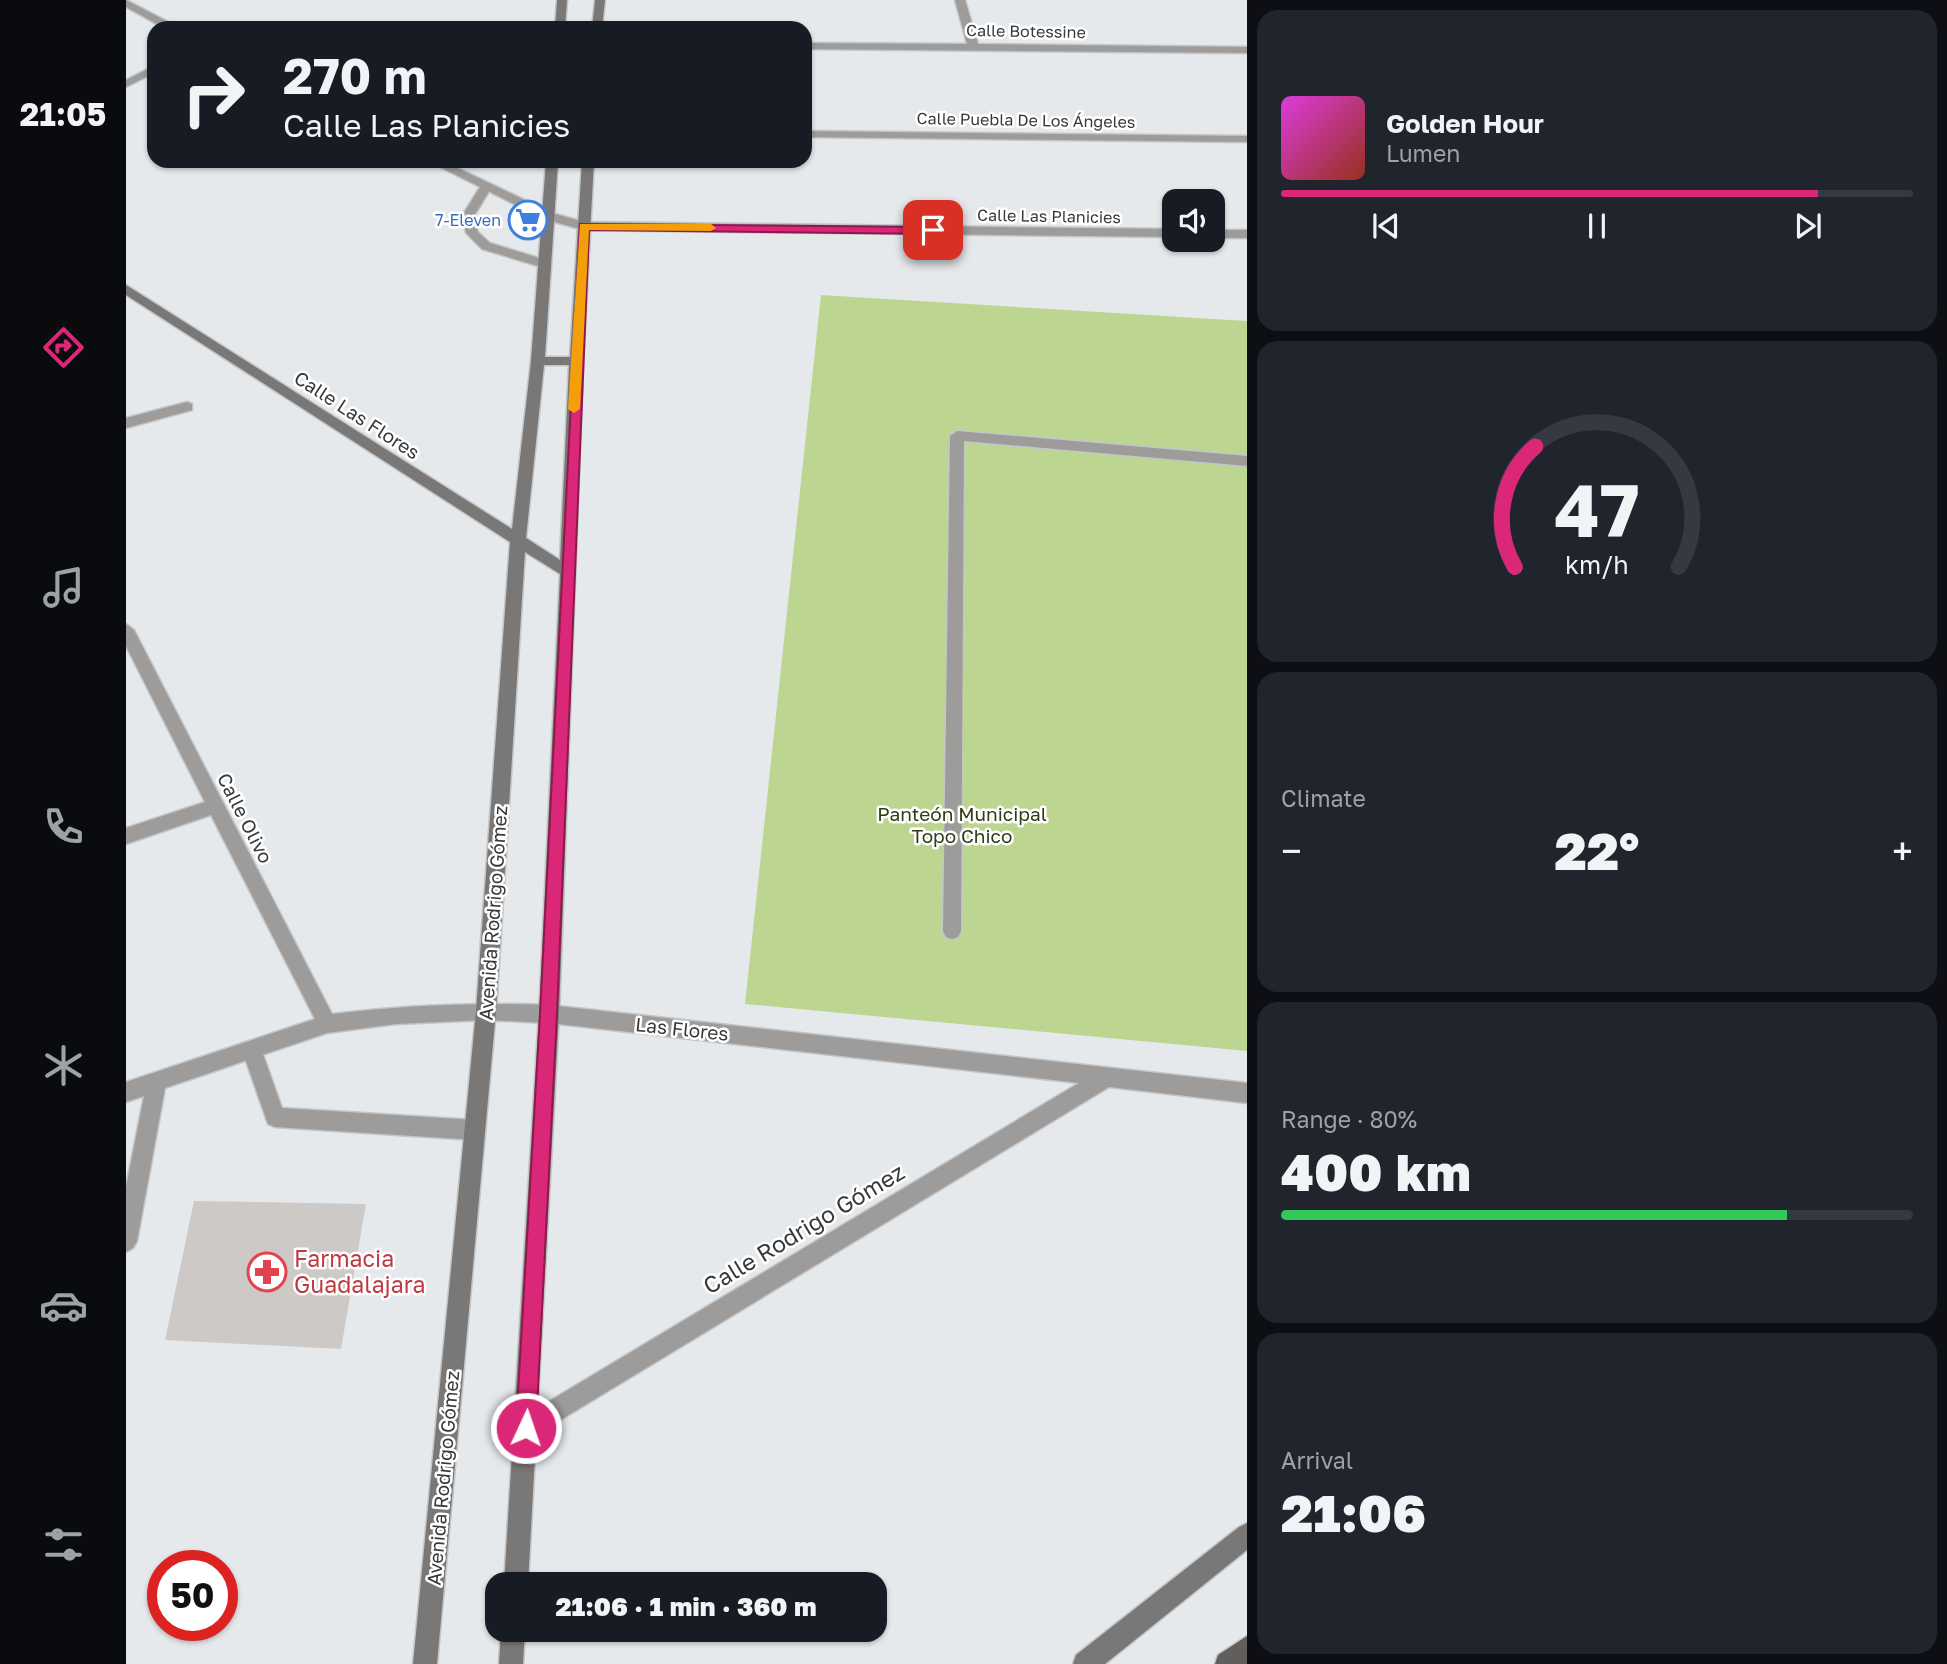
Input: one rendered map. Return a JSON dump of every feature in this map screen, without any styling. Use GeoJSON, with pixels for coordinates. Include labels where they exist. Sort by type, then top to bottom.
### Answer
{"type":"FeatureCollection","features":[{"type":"Feature","properties":{"kind":"main road"},"geometry":{"type":"LineString","coordinates":[[560,21],[562,0]]}},
{"type":"Feature","properties":{"kind":"main road"},"geometry":{"type":"LineString","coordinates":[[598,21],[600,0]]}},
{"type":"Feature","properties":{"kind":"main road","name":"Avenida Rodrigo Gómez"},"geometry":{"type":"LineString","coordinates":[[425,1664],[486,1011],[518,542],[538,361],[551,168]]}},
{"type":"Feature","properties":{"kind":"main road"},"geometry":{"type":"LineString","coordinates":[[517,1572],[549,1014],[576,361],[587,168]]}},
{"type":"Feature","properties":{"kind":"main road","name":"Calle Las Flores"},"geometry":{"type":"LineString","coordinates":[[126,289],[568,572]]}},
{"type":"Feature","properties":{"kind":"main road"},"geometry":{"type":"LineString","coordinates":[[538,361],[576,361]]}},
{"type":"Feature","properties":{"kind":"main road"},"geometry":{"type":"LineString","coordinates":[[1085,1664],[1247,1535]]}},
{"type":"Feature","properties":{"kind":"main road"},"geometry":{"type":"LineString","coordinates":[[511,1664],[512,1642]]}},
{"type":"Feature","properties":{"kind":"main road"},"geometry":{"type":"LineString","coordinates":[[1227,1664],[1247,1648]]}},
{"type":"Feature","properties":{"kind":"street"},"geometry":{"type":"LineString","coordinates":[[960,0],[972,46]]}},
{"type":"Feature","properties":{"kind":"street"},"geometry":{"type":"LineString","coordinates":[[126,3],[159,21]]}},
{"type":"Feature","properties":{"kind":"street","name":"Calle Botessine"},"geometry":{"type":"LineString","coordinates":[[812,46],[1247,50]]}},
{"type":"Feature","properties":{"kind":"street"},"geometry":{"type":"LineString","coordinates":[[126,84],[147,73]]}},
{"type":"Feature","properties":{"kind":"street","name":"Calle Puebla De Los Ángeles"},"geometry":{"type":"LineString","coordinates":[[812,134],[1247,139]]}},
{"type":"Feature","properties":{"kind":"street","name":"Calle Las Planicies"},"geometry":{"type":"LineString","coordinates":[[449,168],[548,216],[583,226],[1162,233]]}},
{"type":"Feature","properties":{"kind":"street"},"geometry":{"type":"LineString","coordinates":[[487,186],[468,216],[472,233],[486,246],[545,264]]}},
{"type":"Feature","properties":{"kind":"street"},"geometry":{"type":"LineString","coordinates":[[1225,233],[1247,234]]}},
{"type":"Feature","properties":{"kind":"street"},"geometry":{"type":"LineString","coordinates":[[126,423],[187,407]]}},
{"type":"Feature","properties":{"kind":"street"},"geometry":{"type":"LineString","coordinates":[[952,931],[957,436],[1247,461]]}},
{"type":"Feature","properties":{"kind":"street","name":"Calle Olivo"},"geometry":{"type":"LineString","coordinates":[[126,630],[327,1024]]}},
{"type":"Feature","properties":{"kind":"street"},"geometry":{"type":"LineString","coordinates":[[126,836],[215,806]]}},
{"type":"Feature","properties":{"kind":"street","name":"Las Flores"},"geometry":{"type":"LineString","coordinates":[[126,1092],[327,1024],[396,1015],[486,1011],[549,1014],[1247,1093]]}},
{"type":"Feature","properties":{"kind":"street"},"geometry":{"type":"LineString","coordinates":[[252,1049],[275,1117],[475,1130]]}},
{"type":"Feature","properties":{"kind":"street","name":"Calle Rodrigo Gómez"},"geometry":{"type":"LineString","coordinates":[[526,1428],[1109,1076]]}},
{"type":"Feature","properties":{"kind":"street"},"geometry":{"type":"LineString","coordinates":[[126,1241],[156,1082]]}},
{"type":"Feature","properties":{"kind":"green space","name":"Panteón Municipal Topo Chico"},"geometry":{"type":"Polygon","coordinates":[[[821,295],[1247,321],[1247,1051],[745,1004],[821,295]]]}},
{"type":"Feature","properties":{"kind":"building","name":"Farmacia Guadalajara"},"geometry":{"type":"Polygon","coordinates":[[[194,1201],[366,1204],[341,1349],[165,1340],[194,1201]]]}},
{"type":"Feature","properties":{"kind":"slow traffic"},"geometry":{"type":"LineString","coordinates":[[574,409],[583,226],[711,228]]}},
{"type":"Feature","properties":{"kind":"place","name":"7-Eleven"},"geometry":{"type":"Point","coordinates":[528,220]}},
{"type":"Feature","properties":{"kind":"place","name":"Farmacia Guadalajara"},"geometry":{"type":"Point","coordinates":[267,1272]}},
{"type":"Feature","properties":{"kind":"route"},"geometry":{"type":"LineString","coordinates":[[526,1428],[549,1014],[583,226],[933,230]]}}]}
